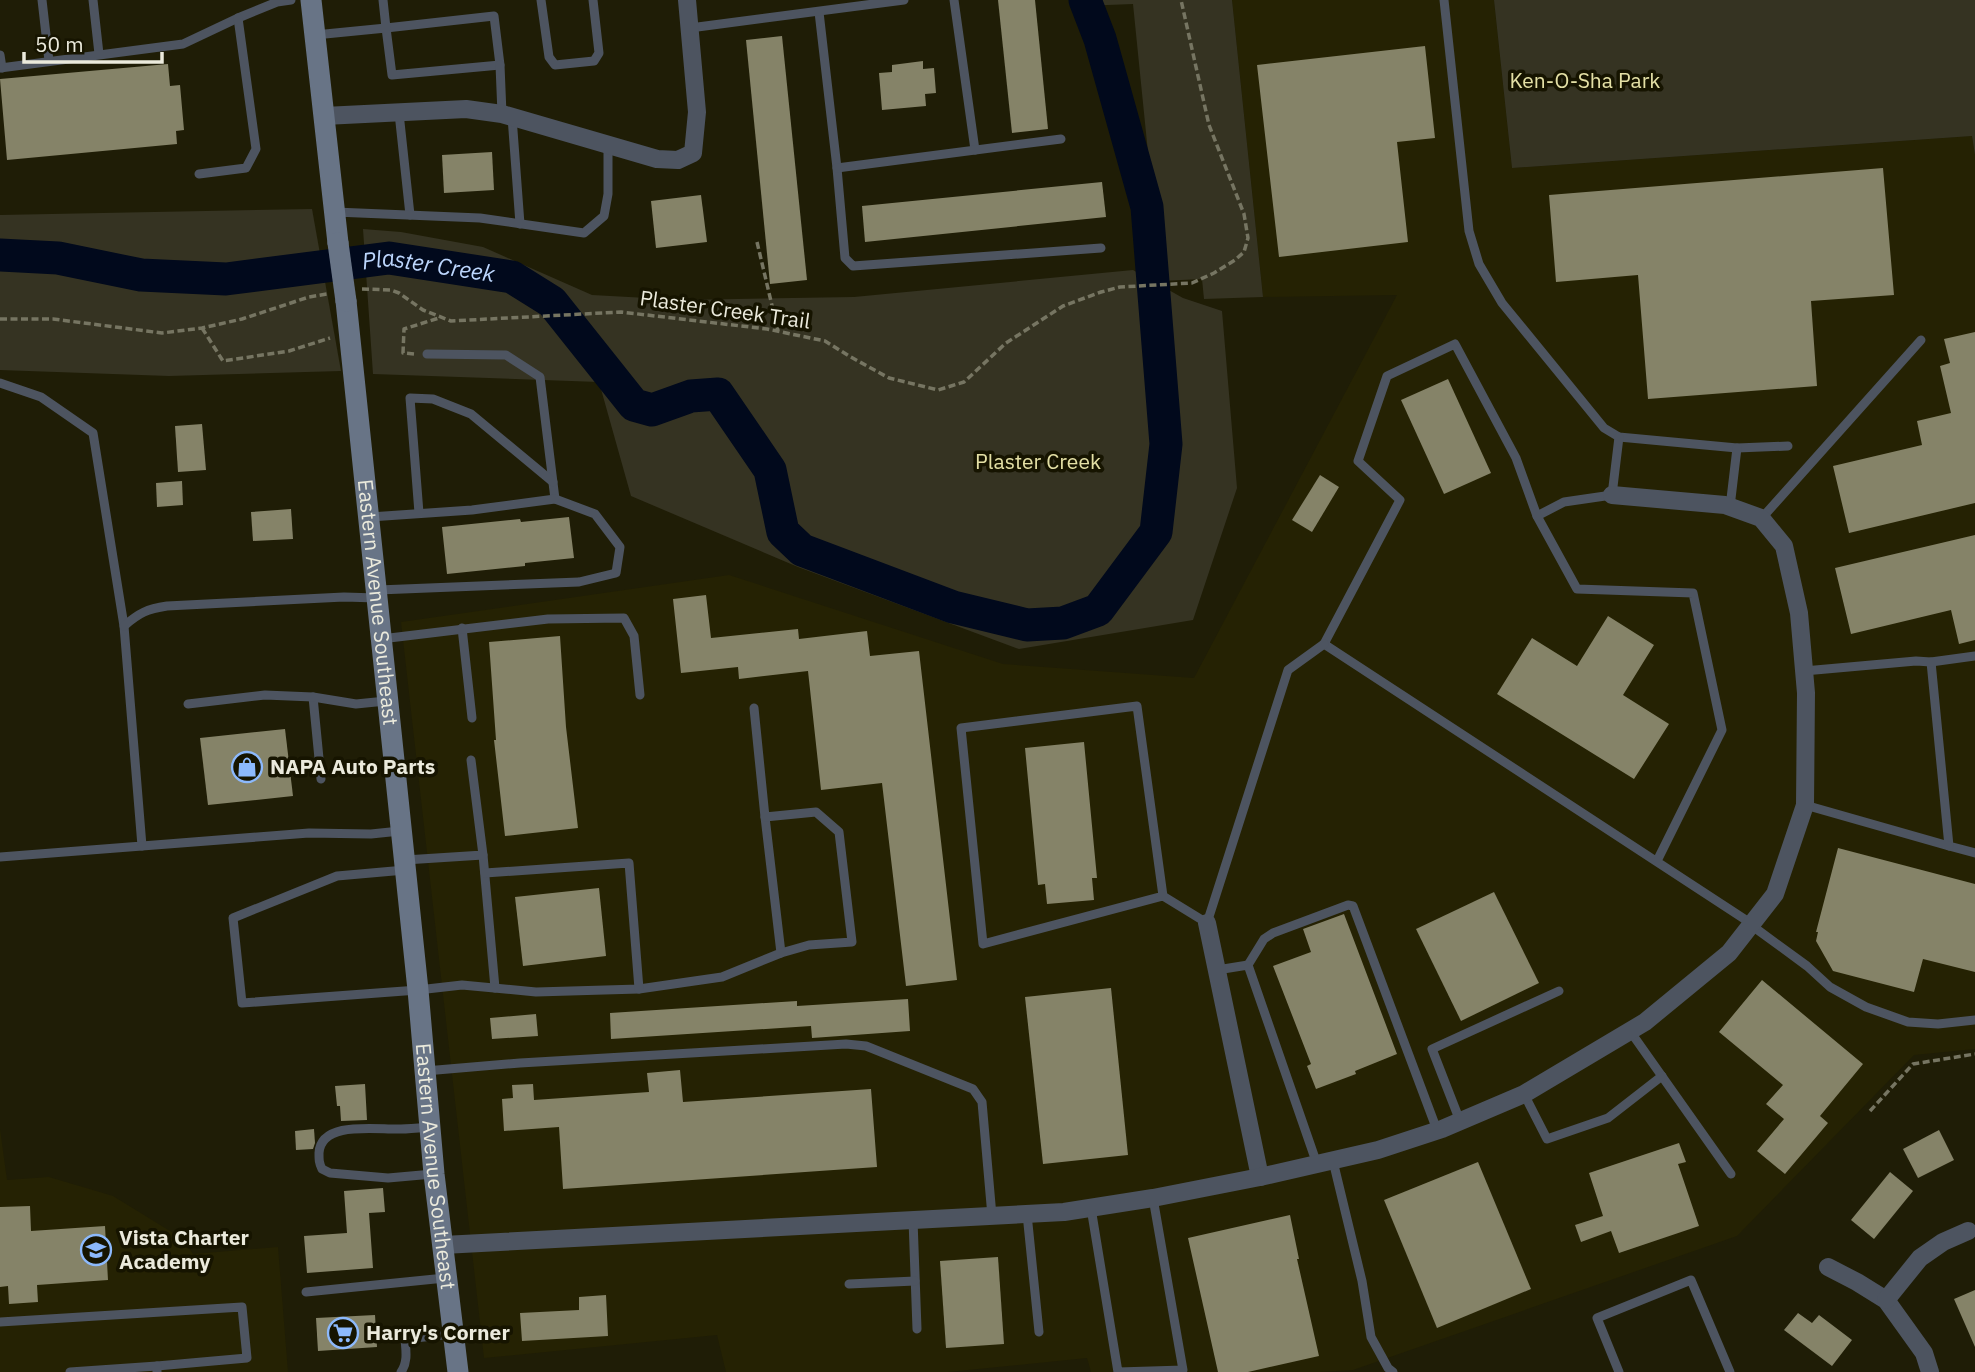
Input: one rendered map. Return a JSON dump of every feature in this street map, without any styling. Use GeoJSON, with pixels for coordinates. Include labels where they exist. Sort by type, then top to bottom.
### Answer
{"type":"FeatureCollection","features":[{"type":"Feature","properties":{"kind":"main road","name":"Eastern Avenue Southeast"},"geometry":{"type":"LineString","coordinates":[[312,0],[350,331],[457,1372]]}},
{"type":"Feature","properties":{"kind":"street"},"geometry":{"type":"LineString","coordinates":[[324,116],[466,109],[507,115],[657,159],[678,160],[693,153],[697,112],[687,0]]}},
{"type":"Feature","properties":{"kind":"street"},"geometry":{"type":"LineString","coordinates":[[443,1245],[1027,1214],[1091,1208],[1153,1198],[1325,1163],[1378,1150],[1437,1130],[1524,1094],[1645,1022],[1729,953],[1775,894],[1805,805],[1806,693],[1799,613],[1784,546],[1761,519],[1725,505],[1612,495]]}},
{"type":"Feature","properties":{"kind":"street"},"geometry":{"type":"LineString","coordinates":[[1207,923],[1260,1177]]}},
{"type":"Feature","properties":{"kind":"street"},"geometry":{"type":"LineString","coordinates":[[1885,1300],[1920,1258],[1943,1242],[1968,1231]]}},
{"type":"Feature","properties":{"kind":"street"},"geometry":{"type":"LineString","coordinates":[[1828,1266],[1885,1300],[1924,1353],[1930,1372]]}},
{"type":"Feature","properties":{"kind":"lane"},"geometry":{"type":"LineString","coordinates":[[42,0],[49,61]]}},
{"type":"Feature","properties":{"kind":"lane"},"geometry":{"type":"LineString","coordinates":[[93,0],[99,54]]}},
{"type":"Feature","properties":{"kind":"lane"},"geometry":{"type":"LineString","coordinates":[[0,55],[1,68],[183,44],[277,2],[291,0]]}},
{"type":"Feature","properties":{"kind":"lane"},"geometry":{"type":"LineString","coordinates":[[383,0],[392,75],[500,65]]}},
{"type":"Feature","properties":{"kind":"lane"},"geometry":{"type":"LineString","coordinates":[[541,0],[549,57],[555,65],[594,61],[599,53],[593,0]]}},
{"type":"Feature","properties":{"kind":"lane"},"geometry":{"type":"LineString","coordinates":[[690,28],[904,0]]}},
{"type":"Feature","properties":{"kind":"lane"},"geometry":{"type":"LineString","coordinates":[[954,0],[975,150]]}},
{"type":"Feature","properties":{"kind":"lane"},"geometry":{"type":"LineString","coordinates":[[1444,0],[1469,231],[1479,264],[1502,303],[1604,428],[1619,437],[1737,448],[1788,446]]}},
{"type":"Feature","properties":{"kind":"lane"},"geometry":{"type":"LineString","coordinates":[[819,12],[845,258],[853,266],[1101,248]]}},
{"type":"Feature","properties":{"kind":"lane"},"geometry":{"type":"LineString","coordinates":[[315,35],[494,16],[520,224]]}},
{"type":"Feature","properties":{"kind":"lane"},"geometry":{"type":"LineString","coordinates":[[199,174],[246,168],[256,149],[238,18]]}},
{"type":"Feature","properties":{"kind":"lane"},"geometry":{"type":"LineString","coordinates":[[399,113],[411,215]]}},
{"type":"Feature","properties":{"kind":"lane"},"geometry":{"type":"LineString","coordinates":[[837,168],[1061,139]]}},
{"type":"Feature","properties":{"kind":"lane"},"geometry":{"type":"LineString","coordinates":[[335,212],[480,218],[584,233],[604,216],[608,194],[607,144]]}},
{"type":"Feature","properties":{"kind":"lane"},"geometry":{"type":"LineString","coordinates":[[1761,519],[1922,340]]}},
{"type":"Feature","properties":{"kind":"lane"},"geometry":{"type":"LineString","coordinates":[[1163,896],[1137,706],[961,728],[983,944],[1163,896],[1207,923],[1288,670],[1324,644],[1400,500],[1357,461],[1387,376],[1455,344],[1516,458],[1537,516],[1577,589],[1693,593],[1722,730],[1657,862]]}},
{"type":"Feature","properties":{"kind":"lane"},"geometry":{"type":"LineString","coordinates":[[427,354],[506,355],[540,377],[555,499]]}},
{"type":"Feature","properties":{"kind":"lane"},"geometry":{"type":"LineString","coordinates":[[0,383],[41,397],[93,433],[124,626],[142,846]]}},
{"type":"Feature","properties":{"kind":"lane"},"geometry":{"type":"LineString","coordinates":[[419,513],[410,398],[433,399],[471,414],[553,482]]}},
{"type":"Feature","properties":{"kind":"lane"},"geometry":{"type":"LineString","coordinates":[[1537,516],[1564,502],[1612,495],[1619,437]]}},
{"type":"Feature","properties":{"kind":"lane"},"geometry":{"type":"LineString","coordinates":[[1730,507],[1737,448]]}},
{"type":"Feature","properties":{"kind":"lane"},"geometry":{"type":"LineString","coordinates":[[124,626],[139,613],[167,606],[579,582],[616,573],[620,547],[595,514],[555,499],[472,510],[369,517]]}},
{"type":"Feature","properties":{"kind":"lane"},"geometry":{"type":"LineString","coordinates":[[382,639],[548,619],[624,618],[634,636],[640,695]]}},
{"type":"Feature","properties":{"kind":"lane"},"geometry":{"type":"LineString","coordinates":[[462,628],[472,718]]}},
{"type":"Feature","properties":{"kind":"lane"},"geometry":{"type":"LineString","coordinates":[[1324,644],[1751,924],[1830,987],[1866,1007],[1908,1022],[1937,1024],[1975,1020]]}},
{"type":"Feature","properties":{"kind":"lane"},"geometry":{"type":"LineString","coordinates":[[1804,671],[1931,662],[1975,656]]}},
{"type":"Feature","properties":{"kind":"lane"},"geometry":{"type":"LineString","coordinates":[[1931,662],[1949,846]]}},
{"type":"Feature","properties":{"kind":"lane"},"geometry":{"type":"LineString","coordinates":[[188,704],[265,695],[313,697],[356,704],[388,701]]}},
{"type":"Feature","properties":{"kind":"lane"},"geometry":{"type":"LineString","coordinates":[[313,697],[321,779]]}},
{"type":"Feature","properties":{"kind":"lane"},"geometry":{"type":"LineString","coordinates":[[754,708],[781,953]]}},
{"type":"Feature","properties":{"kind":"lane"},"geometry":{"type":"LineString","coordinates":[[471,760],[495,988]]}},
{"type":"Feature","properties":{"kind":"lane"},"geometry":{"type":"LineString","coordinates":[[1805,805],[1975,853]]}},
{"type":"Feature","properties":{"kind":"lane"},"geometry":{"type":"LineString","coordinates":[[483,855],[337,876],[233,918],[242,1003],[462,985],[536,992],[639,989],[722,977],[781,953],[809,945],[852,942],[839,832],[816,812],[765,817]]}},
{"type":"Feature","properties":{"kind":"lane"},"geometry":{"type":"LineString","coordinates":[[0,857],[309,833],[371,834],[400,831]]}},
{"type":"Feature","properties":{"kind":"lane"},"geometry":{"type":"LineString","coordinates":[[485,873],[629,863],[639,989]]}},
{"type":"Feature","properties":{"kind":"lane"},"geometry":{"type":"LineString","coordinates":[[1217,970],[1248,965],[1264,939],[1273,933],[1348,905],[1353,906],[1437,1130]]}},
{"type":"Feature","properties":{"kind":"lane"},"geometry":{"type":"LineString","coordinates":[[1248,965],[1325,1163],[1362,1281],[1371,1336],[1388,1368],[1393,1372]]}},
{"type":"Feature","properties":{"kind":"lane"},"geometry":{"type":"LineString","coordinates":[[1460,1121],[1432,1049],[1559,991]]}},
{"type":"Feature","properties":{"kind":"lane"},"geometry":{"type":"LineString","coordinates":[[1630,1031],[1731,1174]]}},
{"type":"Feature","properties":{"kind":"lane"},"geometry":{"type":"LineString","coordinates":[[425,1072],[520,1063],[846,1044],[866,1046],[973,1089],[982,1102],[992,1216]]}},
{"type":"Feature","properties":{"kind":"lane"},"geometry":{"type":"LineString","coordinates":[[1524,1094],[1547,1139],[1608,1118],[1662,1076]]}},
{"type":"Feature","properties":{"kind":"lane"},"geometry":{"type":"LineString","coordinates":[[430,1127],[341,1131],[325,1137],[320,1144],[318,1162],[322,1170],[330,1173],[388,1178],[435,1174]]}},
{"type":"Feature","properties":{"kind":"lane"},"geometry":{"type":"LineString","coordinates":[[1091,1208],[1118,1372],[1183,1370],[1153,1198]]}},
{"type":"Feature","properties":{"kind":"lane"},"geometry":{"type":"LineString","coordinates":[[1027,1214],[1039,1332]]}},
{"type":"Feature","properties":{"kind":"lane"},"geometry":{"type":"LineString","coordinates":[[913,1220],[917,1329]]}},
{"type":"Feature","properties":{"kind":"lane"},"geometry":{"type":"LineString","coordinates":[[306,1292],[447,1278]]}},
{"type":"Feature","properties":{"kind":"lane"},"geometry":{"type":"LineString","coordinates":[[1619,1372],[1597,1318],[1691,1280],[1730,1372]]}},
{"type":"Feature","properties":{"kind":"lane"},"geometry":{"type":"LineString","coordinates":[[849,1284],[915,1281]]}},
{"type":"Feature","properties":{"kind":"lane"},"geometry":{"type":"LineString","coordinates":[[0,1322],[242,1307],[247,1358],[157,1369],[70,1372]]}},
{"type":"Feature","properties":{"kind":"lane"},"geometry":{"type":"LineString","coordinates":[[401,1372],[406,1358],[405,1339],[453,1334]]}},
{"type":"Feature","properties":{"kind":"path","name":"Plaster Creek Trail"},"geometry":{"type":"LineString","coordinates":[[451,321],[621,312],[709,321],[825,341],[889,378],[938,390],[964,382],[1006,343],[1063,306],[1101,292],[1121,288],[1192,283],[1235,260],[1244,252],[1248,238],[1244,214],[1209,125],[1181,0]]}},
{"type":"Feature","properties":{"kind":"path"},"geometry":{"type":"LineString","coordinates":[[757,242],[778,331]]}},
{"type":"Feature","properties":{"kind":"path"},"geometry":{"type":"LineString","coordinates":[[427,354],[403,353],[404,329],[441,317]]}},
{"type":"Feature","properties":{"kind":"path"},"geometry":{"type":"LineString","coordinates":[[0,319],[52,319],[162,333],[202,328],[242,318]]}},
{"type":"Feature","properties":{"kind":"path"},"geometry":{"type":"LineString","coordinates":[[202,328],[223,361],[289,351],[350,331]]}},
{"type":"Feature","properties":{"kind":"path"},"geometry":{"type":"LineString","coordinates":[[1870,1111],[1913,1064],[1975,1054]]}},
{"type":"Feature","properties":{"kind":"shaded area"},"geometry":{"type":"Polygon","coordinates":[[[1232,0],[1494,0],[1512,168],[1972,136],[1975,155],[1975,1049],[1914,1055],[1737,1236],[1353,1370],[1091,1372],[1087,1358],[948,1372],[726,1372],[717,1335],[484,1358],[401,622],[729,575],[1003,664],[1194,678],[1397,295],[1263,297],[1232,0]]]}},
{"type":"Feature","properties":{"kind":"shaded area","name":"Vista Charter Academy"},"geometry":{"type":"Polygon","coordinates":[[[0,1129],[7,1180],[49,1177],[113,1196],[183,1239],[193,1254],[278,1247],[288,1372],[0,1372],[0,1129]]]}},
{"type":"Feature","properties":{"kind":"green space"},"geometry":{"type":"Polygon","coordinates":[[[1081,0],[1232,0],[1263,297],[1204,299],[1202,279],[1161,281],[1133,4],[1082,6],[1081,0]]]}},
{"type":"Feature","properties":{"kind":"green space","name":"Ken-O-Sha Park"},"geometry":{"type":"Polygon","coordinates":[[[1494,0],[1975,0],[1975,155],[1972,136],[1512,168],[1494,0]]]}},
{"type":"Feature","properties":{"kind":"green space","name":"Plaster Creek"},"geometry":{"type":"Polygon","coordinates":[[[312,209],[341,371],[169,376],[0,370],[0,215],[312,209]]]}},
{"type":"Feature","properties":{"kind":"green space","name":"Plaster Creek"},"geometry":{"type":"Polygon","coordinates":[[[363,229],[401,232],[483,247],[592,295],[684,300],[854,297],[1133,270],[1183,298],[1222,311],[1237,488],[1193,620],[1019,649],[798,567],[631,496],[599,382],[373,374],[363,229]]]}},
{"type":"Feature","properties":{"kind":"building"},"geometry":{"type":"Polygon","coordinates":[[[998,0],[1035,0],[1048,129],[1012,133],[998,0]]]}},
{"type":"Feature","properties":{"kind":"building"},"geometry":{"type":"Polygon","coordinates":[[[782,36],[807,280],[770,284],[746,40],[782,36]]]}},
{"type":"Feature","properties":{"kind":"building"},"geometry":{"type":"Polygon","coordinates":[[[1425,46],[1435,138],[1397,142],[1408,242],[1279,257],[1257,65],[1425,46]]]}},
{"type":"Feature","properties":{"kind":"building"},"geometry":{"type":"Polygon","coordinates":[[[923,61],[923,69],[934,68],[936,93],[925,94],[926,106],[882,110],[879,73],[892,72],[892,65],[923,61]]]}},
{"type":"Feature","properties":{"kind":"building"},"geometry":{"type":"Polygon","coordinates":[[[168,64],[170,86],[180,85],[184,130],[176,131],[177,144],[7,160],[0,79],[168,64]]]}},
{"type":"Feature","properties":{"kind":"building"},"geometry":{"type":"Polygon","coordinates":[[[492,152],[494,190],[444,193],[442,155],[492,152]]]}},
{"type":"Feature","properties":{"kind":"building"},"geometry":{"type":"Polygon","coordinates":[[[1883,168],[1894,295],[1811,301],[1817,386],[1648,399],[1638,275],[1556,282],[1549,195],[1883,168]]]}},
{"type":"Feature","properties":{"kind":"building"},"geometry":{"type":"Polygon","coordinates":[[[1102,182],[1106,217],[865,242],[862,206],[1102,182]]]}},
{"type":"Feature","properties":{"kind":"building"},"geometry":{"type":"Polygon","coordinates":[[[701,195],[707,242],[656,248],[651,201],[701,195]]]}},
{"type":"Feature","properties":{"kind":"building"},"geometry":{"type":"Polygon","coordinates":[[[1975,332],[1975,503],[1849,533],[1833,466],[1922,445],[1917,421],[1951,413],[1940,366],[1950,363],[1944,339],[1975,332]]]}},
{"type":"Feature","properties":{"kind":"building"},"geometry":{"type":"Polygon","coordinates":[[[1448,379],[1491,473],[1444,494],[1401,400],[1448,379]]]}},
{"type":"Feature","properties":{"kind":"building"},"geometry":{"type":"Polygon","coordinates":[[[202,424],[206,470],[178,472],[175,426],[202,424]]]}},
{"type":"Feature","properties":{"kind":"building"},"geometry":{"type":"Polygon","coordinates":[[[1320,475],[1339,487],[1312,532],[1292,520],[1320,475]]]}},
{"type":"Feature","properties":{"kind":"building"},"geometry":{"type":"Polygon","coordinates":[[[182,481],[183,505],[157,507],[156,483],[182,481]]]}},
{"type":"Feature","properties":{"kind":"building"},"geometry":{"type":"Polygon","coordinates":[[[291,509],[293,539],[253,541],[251,512],[291,509]]]}},
{"type":"Feature","properties":{"kind":"building"},"geometry":{"type":"Polygon","coordinates":[[[569,517],[574,558],[447,574],[442,527],[569,517]]]}},
{"type":"Feature","properties":{"kind":"building"},"geometry":{"type":"Polygon","coordinates":[[[1975,535],[1975,640],[1959,644],[1951,610],[1851,634],[1835,568],[1975,535]]]}},
{"type":"Feature","properties":{"kind":"building"},"geometry":{"type":"Polygon","coordinates":[[[706,595],[711,638],[798,629],[799,639],[867,631],[870,656],[919,651],[957,980],[906,986],[882,783],[821,790],[808,671],[739,679],[738,667],[681,673],[673,599],[706,595]]]}},
{"type":"Feature","properties":{"kind":"building"},"geometry":{"type":"Polygon","coordinates":[[[1608,616],[1654,645],[1623,695],[1669,724],[1634,779],[1497,694],[1532,638],[1577,666],[1608,616]]]}},
{"type":"Feature","properties":{"kind":"building"},"geometry":{"type":"Polygon","coordinates":[[[560,636],[566,727],[578,828],[505,836],[494,740],[489,642],[560,636]]]}},
{"type":"Feature","properties":{"kind":"building","name":"NAPA Auto Parts"},"geometry":{"type":"Polygon","coordinates":[[[285,729],[293,796],[208,805],[200,738],[285,729]]]}},
{"type":"Feature","properties":{"kind":"building"},"geometry":{"type":"Polygon","coordinates":[[[1084,742],[1097,878],[1092,878],[1094,900],[1047,904],[1045,884],[1038,885],[1025,748],[1084,742]]]}},
{"type":"Feature","properties":{"kind":"building"},"geometry":{"type":"Polygon","coordinates":[[[1838,848],[1975,884],[1975,972],[1923,959],[1914,992],[1833,971],[1816,941],[1816,932],[1838,848]]]}},
{"type":"Feature","properties":{"kind":"building"},"geometry":{"type":"Polygon","coordinates":[[[599,888],[606,956],[523,966],[515,897],[599,888]]]}},
{"type":"Feature","properties":{"kind":"building"},"geometry":{"type":"Polygon","coordinates":[[[1494,892],[1539,983],[1461,1021],[1416,929],[1494,892]]]}},
{"type":"Feature","properties":{"kind":"building"},"geometry":{"type":"Polygon","coordinates":[[[1344,914],[1397,1054],[1316,1089],[1307,1066],[1311,1064],[1273,966],[1311,952],[1303,929],[1344,914]]]}},
{"type":"Feature","properties":{"kind":"building"},"geometry":{"type":"Polygon","coordinates":[[[1762,980],[1863,1064],[1820,1116],[1828,1123],[1785,1174],[1757,1151],[1784,1119],[1766,1104],[1783,1085],[1719,1032],[1762,980]]]}},
{"type":"Feature","properties":{"kind":"building"},"geometry":{"type":"Polygon","coordinates":[[[1111,988],[1128,1155],[1043,1164],[1025,997],[1111,988]]]}},
{"type":"Feature","properties":{"kind":"building"},"geometry":{"type":"Polygon","coordinates":[[[908,999],[910,1031],[812,1038],[811,1026],[611,1039],[610,1013],[797,1001],[797,1006],[908,999]]]}},
{"type":"Feature","properties":{"kind":"building"},"geometry":{"type":"Polygon","coordinates":[[[536,1014],[538,1036],[492,1039],[490,1018],[536,1014]]]}},
{"type":"Feature","properties":{"kind":"building"},"geometry":{"type":"Polygon","coordinates":[[[680,1070],[683,1102],[871,1089],[877,1167],[563,1189],[559,1127],[504,1131],[502,1099],[513,1098],[512,1085],[533,1084],[534,1100],[649,1092],[647,1073],[680,1070]]]}},
{"type":"Feature","properties":{"kind":"building"},"geometry":{"type":"Polygon","coordinates":[[[365,1084],[367,1120],[341,1121],[335,1086],[365,1084]]]}},
{"type":"Feature","properties":{"kind":"building"},"geometry":{"type":"Polygon","coordinates":[[[314,1129],[313,1149],[296,1150],[295,1131],[314,1129]]]}},
{"type":"Feature","properties":{"kind":"building"},"geometry":{"type":"Polygon","coordinates":[[[1939,1130],[1954,1160],[1918,1178],[1903,1149],[1939,1130]]]}},
{"type":"Feature","properties":{"kind":"building"},"geometry":{"type":"Polygon","coordinates":[[[1679,1143],[1686,1162],[1678,1164],[1699,1226],[1619,1253],[1611,1231],[1581,1242],[1575,1225],[1603,1216],[1589,1173],[1679,1143]]]}},
{"type":"Feature","properties":{"kind":"building"},"geometry":{"type":"Polygon","coordinates":[[[1478,1162],[1531,1289],[1437,1328],[1384,1200],[1478,1162]]]}},
{"type":"Feature","properties":{"kind":"building"},"geometry":{"type":"Polygon","coordinates":[[[1890,1172],[1913,1191],[1874,1239],[1851,1220],[1890,1172]]]}},
{"type":"Feature","properties":{"kind":"building"},"geometry":{"type":"Polygon","coordinates":[[[383,1188],[385,1212],[369,1213],[373,1268],[307,1273],[304,1236],[347,1233],[344,1191],[383,1188]]]}},
{"type":"Feature","properties":{"kind":"building"},"geometry":{"type":"Polygon","coordinates":[[[30,1206],[31,1231],[105,1226],[108,1280],[37,1285],[38,1302],[9,1304],[8,1286],[0,1287],[0,1207],[30,1206]]]}},
{"type":"Feature","properties":{"kind":"building"},"geometry":{"type":"Polygon","coordinates":[[[1290,1215],[1319,1356],[1248,1372],[1218,1372],[1188,1238],[1290,1215]]]}},
{"type":"Feature","properties":{"kind":"building"},"geometry":{"type":"Polygon","coordinates":[[[998,1257],[1004,1344],[946,1348],[940,1261],[998,1257]]]}},
{"type":"Feature","properties":{"kind":"building"},"geometry":{"type":"Polygon","coordinates":[[[1975,1290],[1975,1347],[1954,1299],[1975,1290]]]}},
{"type":"Feature","properties":{"kind":"building"},"geometry":{"type":"Polygon","coordinates":[[[606,1295],[608,1336],[522,1341],[520,1313],[579,1310],[579,1297],[606,1295]]]}},
{"type":"Feature","properties":{"kind":"building"},"geometry":{"type":"Polygon","coordinates":[[[1798,1313],[1812,1323],[1819,1315],[1852,1340],[1832,1366],[1784,1330],[1798,1313]]]}},
{"type":"Feature","properties":{"kind":"building"},"geometry":{"type":"Polygon","coordinates":[[[375,1315],[377,1347],[318,1351],[316,1318],[375,1315]]]}},
{"type":"Feature","properties":{"kind":"waterway","name":"Plaster Creek"},"geometry":{"type":"LineString","coordinates":[[0,255],[58,258],[141,275],[226,279],[389,258],[512,277],[552,302],[634,405],[652,410],[691,396],[718,394],[770,470],[783,532],[802,550],[953,607],[1027,625],[1063,623],[1098,610],[1156,532],[1166,444],[1147,207],[1100,39],[1085,0]]}},
{"type":"Feature","properties":{"kind":"place","name":"NAPA Auto Parts"},"geometry":{"type":"Point","coordinates":[247,767]}},
{"type":"Feature","properties":{"kind":"place","name":"Vista Charter Academy"},"geometry":{"type":"Point","coordinates":[96,1250]}},
{"type":"Feature","properties":{"kind":"place","name":"Harry's Corner"},"geometry":{"type":"Point","coordinates":[343,1333]}}]}
